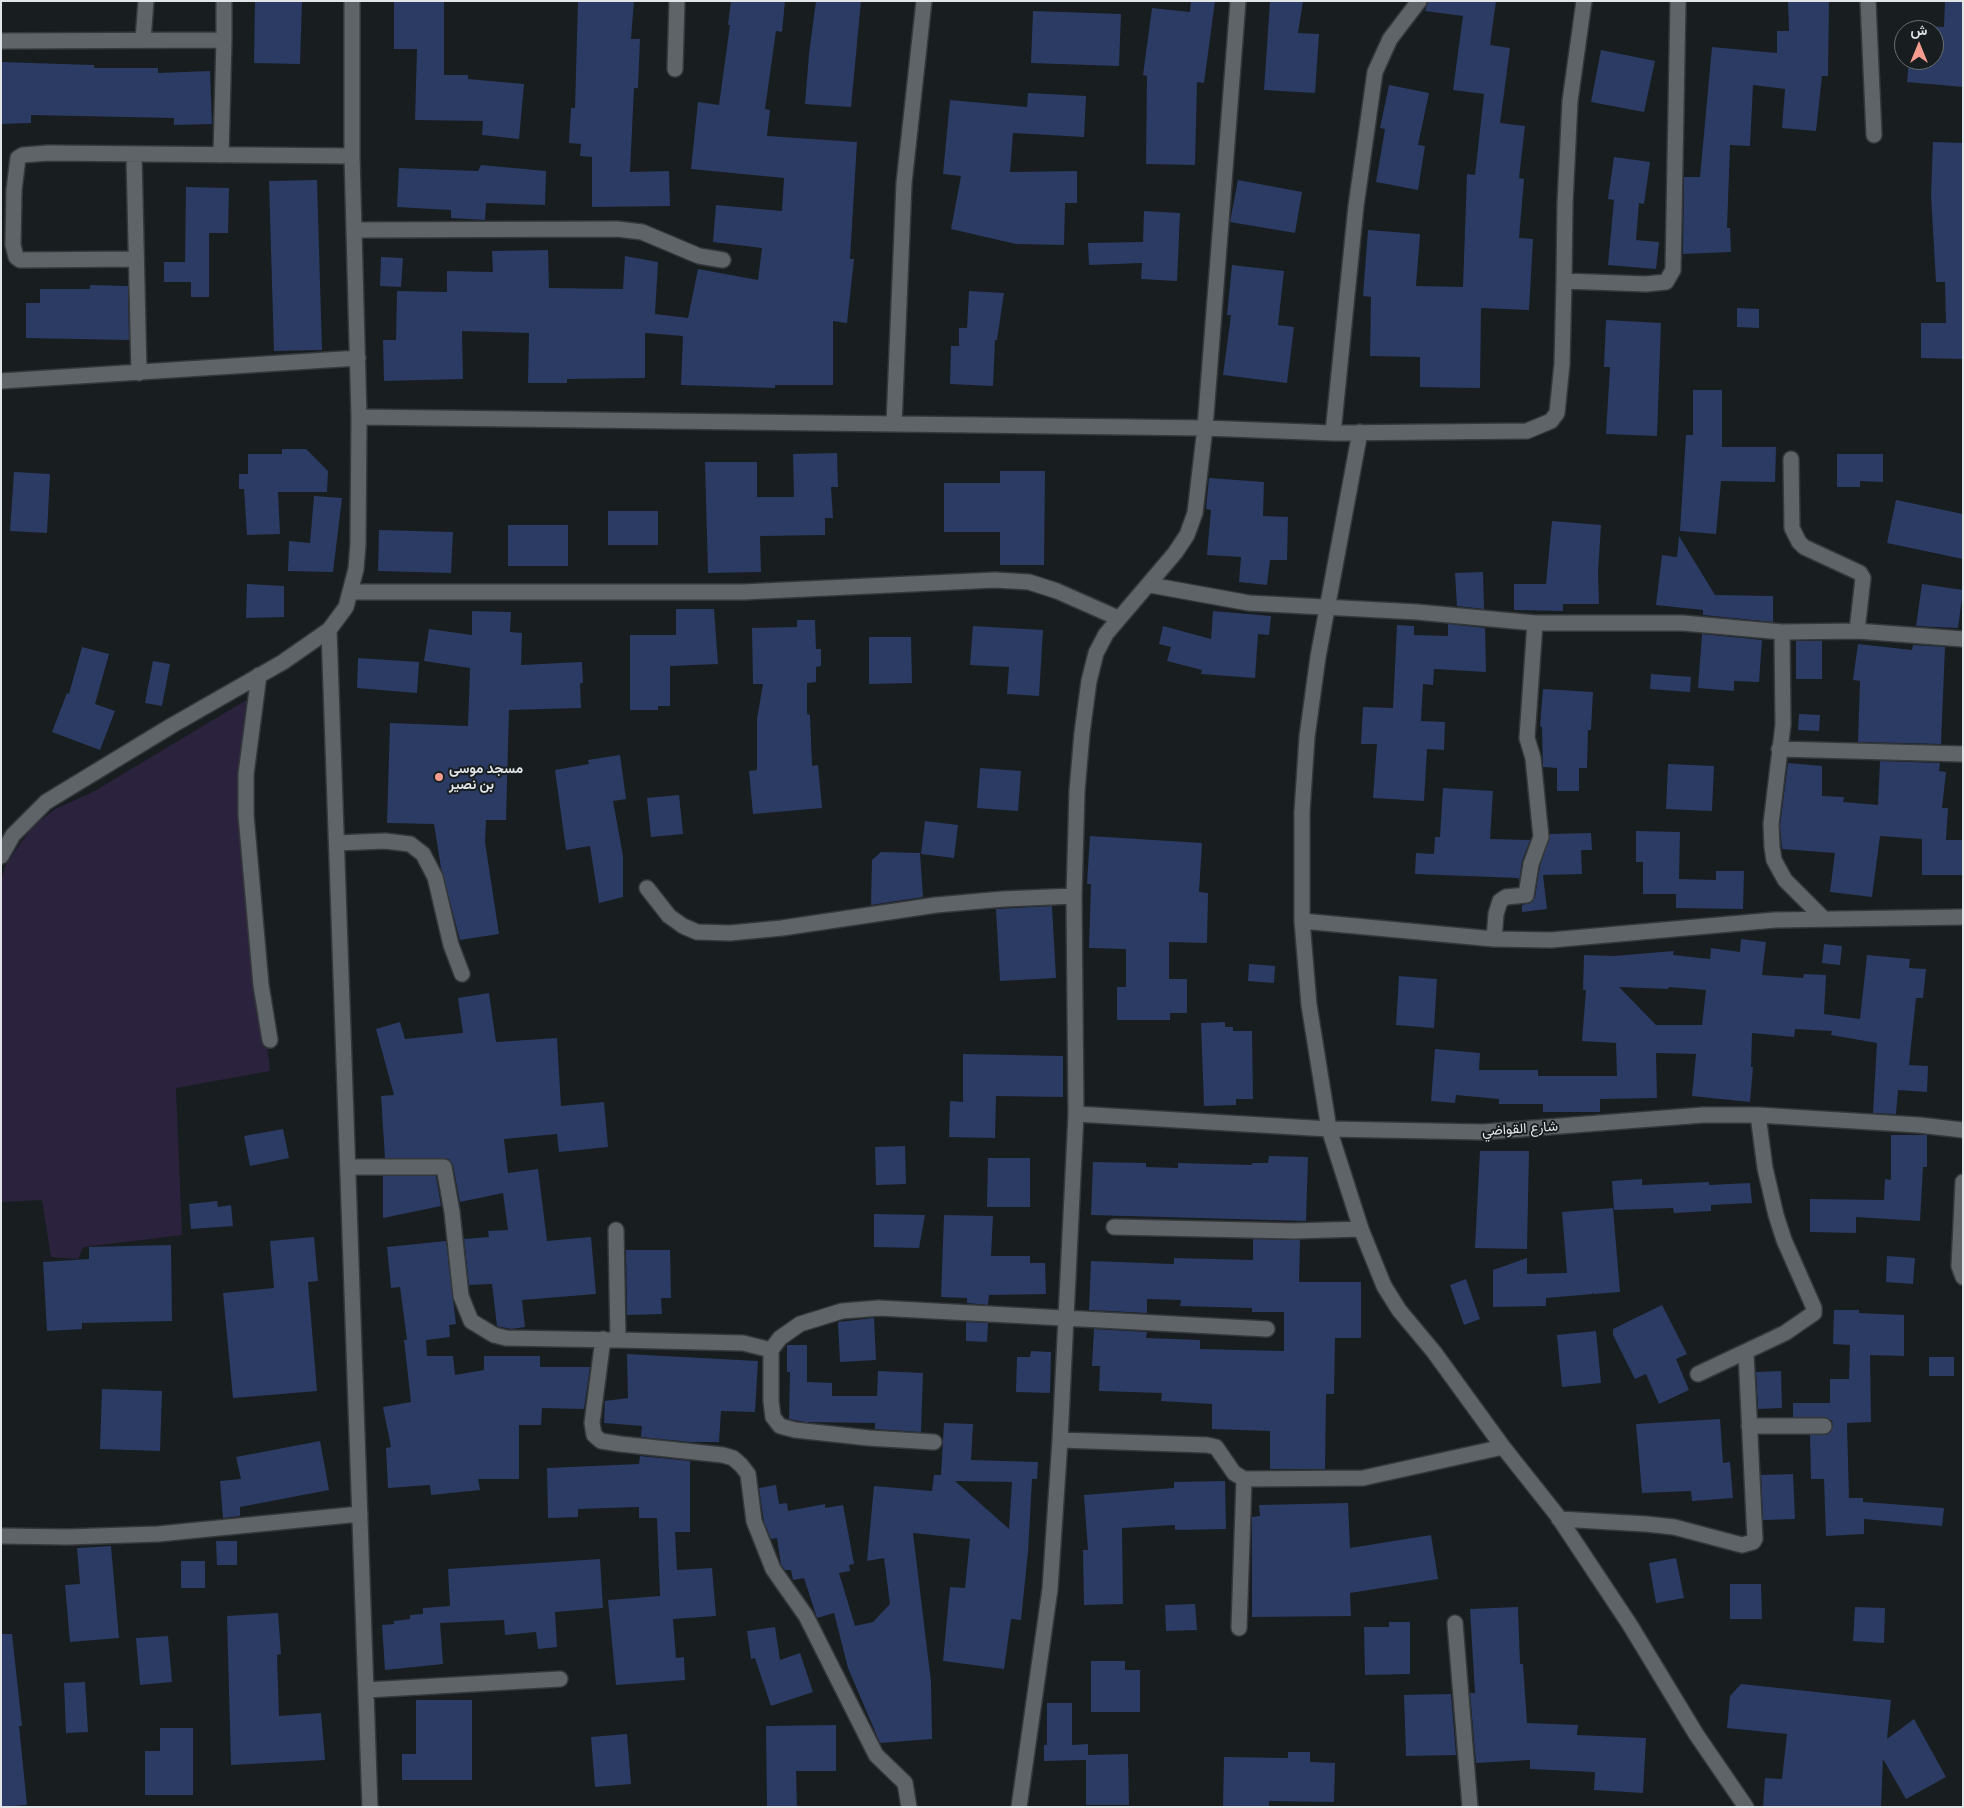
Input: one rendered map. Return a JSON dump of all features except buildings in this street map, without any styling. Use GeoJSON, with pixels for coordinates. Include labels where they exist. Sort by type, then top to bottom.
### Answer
{"type":"FeatureCollection","features":[{"type":"Feature","properties":{"kind":"street"},"geometry":{"type":"LineString","coordinates":[[143,40],[146,1]]}},
{"type":"Feature","properties":{"kind":"street"},"geometry":{"type":"LineString","coordinates":[[221,155],[224,1]]}},
{"type":"Feature","properties":{"kind":"street"},"geometry":{"type":"LineString","coordinates":[[1,856],[13,835],[46,802],[171,726],[260,675],[329,630],[346,607],[351,592],[358,544],[359,416],[352,156],[352,1]]}},
{"type":"Feature","properties":{"kind":"street"},"geometry":{"type":"LineString","coordinates":[[675,69],[677,1]]}},
{"type":"Feature","properties":{"kind":"street"},"geometry":{"type":"LineString","coordinates":[[894,424],[904,183],[924,1]]}},
{"type":"Feature","properties":{"kind":"street"},"geometry":{"type":"LineString","coordinates":[[1019,1807],[1050,1589],[1060,1440],[1076,1114],[1074,896],[1077,791],[1089,681],[1096,653],[1106,634],[1118,618],[1150,585],[1175,553],[1187,535],[1195,513],[1205,428],[1238,1]]}},
{"type":"Feature","properties":{"kind":"street"},"geometry":{"type":"LineString","coordinates":[[1333,433],[1356,206],[1375,72],[1390,39],[1419,1]]}},
{"type":"Feature","properties":{"kind":"street"},"geometry":{"type":"LineString","coordinates":[[359,416],[1205,428],[1333,433],[1526,431],[1552,420],[1557,413],[1559,401],[1562,364],[1564,203],[1570,101],[1584,1]]}},
{"type":"Feature","properties":{"kind":"street"},"geometry":{"type":"LineString","coordinates":[[1564,281],[1657,284],[1666,282],[1672,276],[1678,1]]}},
{"type":"Feature","properties":{"kind":"street"},"geometry":{"type":"LineString","coordinates":[[1868,1],[1874,136]]}},
{"type":"Feature","properties":{"kind":"street"},"geometry":{"type":"LineString","coordinates":[[1,41],[224,40]]}},
{"type":"Feature","properties":{"kind":"street"},"geometry":{"type":"LineString","coordinates":[[135,259],[20,260],[16,257],[13,245],[14,190],[18,158],[32,154],[352,156]]}},
{"type":"Feature","properties":{"kind":"street"},"geometry":{"type":"LineString","coordinates":[[134,155],[139,373]]}},
{"type":"Feature","properties":{"kind":"street"},"geometry":{"type":"LineString","coordinates":[[355,230],[617,228],[642,232],[699,256],[723,260]]}},
{"type":"Feature","properties":{"kind":"street"},"geometry":{"type":"LineString","coordinates":[[1,381],[358,358]]}},
{"type":"Feature","properties":{"kind":"street"},"geometry":{"type":"LineString","coordinates":[[1360,432],[1318,657],[1307,737],[1302,812],[1302,921],[1309,1005],[1328,1129],[1360,1229],[1384,1286],[1399,1310],[1434,1352],[1503,1447],[1559,1519],[1630,1625],[1696,1734],[1746,1807]]}},
{"type":"Feature","properties":{"kind":"street"},"geometry":{"type":"LineString","coordinates":[[1791,459],[1792,528],[1798,542],[1804,547],[1860,573],[1863,578],[1857,631]]}},
{"type":"Feature","properties":{"kind":"street"},"geometry":{"type":"LineString","coordinates":[[351,592],[743,592],[995,580],[1028,582],[1058,591],[1118,618]]}},
{"type":"Feature","properties":{"kind":"street"},"geometry":{"type":"LineString","coordinates":[[1150,585],[1249,602],[1328,606],[1535,623],[1684,623],[1782,632],[1857,631],[1963,638]]}},
{"type":"Feature","properties":{"kind":"street"},"geometry":{"type":"LineString","coordinates":[[1494,939],[1496,914],[1500,901],[1506,897],[1526,895],[1530,864],[1541,837],[1533,758],[1527,738],[1535,623]]}},
{"type":"Feature","properties":{"kind":"street"},"geometry":{"type":"LineString","coordinates":[[329,630],[350,1167],[370,1807]]}},
{"type":"Feature","properties":{"kind":"street"},"geometry":{"type":"LineString","coordinates":[[1782,632],[1783,725],[1771,824],[1774,860],[1786,880],[1824,919]]}},
{"type":"Feature","properties":{"kind":"street"},"geometry":{"type":"LineString","coordinates":[[260,675],[246,774],[246,815],[261,985],[270,1040]]}},
{"type":"Feature","properties":{"kind":"street"},"geometry":{"type":"LineString","coordinates":[[1779,749],[1963,754]]}},
{"type":"Feature","properties":{"kind":"street"},"geometry":{"type":"LineString","coordinates":[[337,843],[385,841],[410,844],[423,854],[435,877],[451,945],[462,974]]}},
{"type":"Feature","properties":{"kind":"street"},"geometry":{"type":"LineString","coordinates":[[647,888],[669,916],[683,926],[697,932],[730,933],[782,928],[936,905],[1003,899],[1074,896]]}},
{"type":"Feature","properties":{"kind":"street"},"geometry":{"type":"LineString","coordinates":[[1302,921],[1494,939],[1594,937],[1727,923],[1824,919],[1963,917]]}},
{"type":"Feature","properties":{"kind":"street","name":"شارع القواضي"},"geometry":{"type":"LineString","coordinates":[[1076,1114],[1328,1129],[1483,1132],[1703,1115],[1758,1115],[1919,1125],[1963,1130]]}},
{"type":"Feature","properties":{"kind":"street"},"geometry":{"type":"LineString","coordinates":[[1698,1374],[1746,1353],[1808,1319],[1814,1310],[1776,1215],[1765,1168],[1758,1115]]}},
{"type":"Feature","properties":{"kind":"street"},"geometry":{"type":"LineString","coordinates":[[350,1167],[444,1167],[452,1212],[461,1296],[471,1321],[494,1334],[506,1338],[743,1343],[771,1350]]}},
{"type":"Feature","properties":{"kind":"street"},"geometry":{"type":"LineString","coordinates":[[1963,1182],[1959,1266],[1963,1277]]}},
{"type":"Feature","properties":{"kind":"street"},"geometry":{"type":"LineString","coordinates":[[1114,1227],[1294,1231],[1360,1229]]}},
{"type":"Feature","properties":{"kind":"street"},"geometry":{"type":"LineString","coordinates":[[616,1230],[611,1339],[592,1424],[594,1435],[600,1441],[723,1455],[733,1458],[741,1465],[748,1474],[754,1521],[773,1568],[806,1616],[876,1755],[905,1783],[908,1807]]}},
{"type":"Feature","properties":{"kind":"street"},"geometry":{"type":"LineString","coordinates":[[934,1442],[869,1438],[795,1430],[780,1426],[773,1417],[771,1401],[771,1350],[789,1329],[800,1324],[856,1309],[916,1309],[1066,1316],[1266,1329]]}},
{"type":"Feature","properties":{"kind":"street"},"geometry":{"type":"LineString","coordinates":[[1559,1519],[1674,1527],[1748,1545],[1755,1539],[1746,1353]]}},
{"type":"Feature","properties":{"kind":"street"},"geometry":{"type":"LineString","coordinates":[[1749,1426],[1824,1426]]}},
{"type":"Feature","properties":{"kind":"street"},"geometry":{"type":"LineString","coordinates":[[1060,1440],[1207,1445],[1216,1447],[1234,1472],[1244,1479],[1363,1478],[1503,1447]]}},
{"type":"Feature","properties":{"kind":"street"},"geometry":{"type":"LineString","coordinates":[[1239,1628],[1244,1479]]}},
{"type":"Feature","properties":{"kind":"street"},"geometry":{"type":"LineString","coordinates":[[1,1536],[67,1537],[158,1534],[360,1514]]}},
{"type":"Feature","properties":{"kind":"street"},"geometry":{"type":"LineString","coordinates":[[1455,1623],[1470,1807]]}},
{"type":"Feature","properties":{"kind":"street"},"geometry":{"type":"LineString","coordinates":[[366,1690],[560,1679]]}},
{"type":"Feature","properties":{"kind":"shaded area"},"geometry":{"type":"Polygon","coordinates":[[[248,699],[237,788],[242,844],[270,1071],[176,1088],[182,1235],[83,1247],[78,1259],[51,1257],[42,1200],[1,1202],[1,880],[6,864],[33,826],[55,809],[93,792],[248,699]]]}},
{"type":"Feature","properties":{"kind":"place","name":"مسجد موسى بن نصير"},"geometry":{"type":"Point","coordinates":[439,777]}}]}
